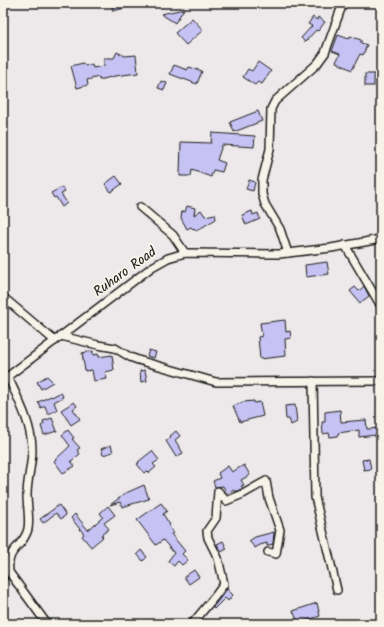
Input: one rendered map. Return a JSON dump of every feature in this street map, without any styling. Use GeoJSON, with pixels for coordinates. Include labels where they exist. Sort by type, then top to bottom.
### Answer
{"type":"FeatureCollection","features":[{"type":"Feature","properties":{"kind":"street"},"geometry":{"type":"LineString","coordinates":[[288,253],[280,229],[265,204],[262,194],[262,180],[270,149],[271,109],[275,101],[317,64],[325,53],[343,3]]}},
{"type":"Feature","properties":{"kind":"street"},"geometry":{"type":"LineString","coordinates":[[140,207],[173,235],[185,253]]}},
{"type":"Feature","properties":{"kind":"street","name":"Ruharo Road"},"geometry":{"type":"LineString","coordinates":[[6,378],[152,267],[168,258],[185,253],[288,253],[331,248],[381,239]]}},
{"type":"Feature","properties":{"kind":"street"},"geometry":{"type":"LineString","coordinates":[[345,245],[381,306]]}},
{"type":"Feature","properties":{"kind":"street"},"geometry":{"type":"LineString","coordinates":[[3,296],[58,338],[115,348],[138,360],[213,381],[381,381]]}},
{"type":"Feature","properties":{"kind":"street"},"geometry":{"type":"LineString","coordinates":[[6,378],[29,427],[32,449],[27,495],[29,518],[28,531],[22,543],[12,554],[8,562],[9,572],[48,624]]}},
{"type":"Feature","properties":{"kind":"street"},"geometry":{"type":"LineString","coordinates":[[313,380],[315,497],[337,590]]}},
{"type":"Feature","properties":{"kind":"street"},"geometry":{"type":"LineString","coordinates":[[192,624],[224,584],[218,558],[208,538],[207,531],[216,518],[218,491],[226,501],[266,481],[269,498],[280,530],[276,554],[268,552]]}},
{"type":"Feature","properties":{"kind":"building"},"geometry":{"type":"Polygon","coordinates":[[[111,3],[124,3],[125,8],[113,11],[111,3]]]}},
{"type":"Feature","properties":{"kind":"building"},"geometry":{"type":"Polygon","coordinates":[[[184,9],[175,23],[161,14],[184,9]]]}},
{"type":"Feature","properties":{"kind":"building"},"geometry":{"type":"Polygon","coordinates":[[[313,17],[317,20],[318,17],[325,22],[318,31],[316,30],[305,42],[301,38],[312,26],[308,24],[313,17]]]}},
{"type":"Feature","properties":{"kind":"building"},"geometry":{"type":"Polygon","coordinates":[[[192,18],[203,30],[186,45],[175,33],[192,18]]]}},
{"type":"Feature","properties":{"kind":"building"},"geometry":{"type":"Polygon","coordinates":[[[338,35],[349,39],[350,36],[361,40],[361,43],[367,45],[363,55],[360,54],[352,70],[336,62],[340,54],[332,51],[338,35]]]}},
{"type":"Feature","properties":{"kind":"building"},"geometry":{"type":"Polygon","coordinates":[[[117,52],[125,56],[136,55],[138,73],[99,80],[99,77],[87,80],[88,85],[77,88],[71,66],[83,63],[85,66],[92,64],[93,68],[104,66],[104,58],[114,58],[117,52]]]}},
{"type":"Feature","properties":{"kind":"building"},"geometry":{"type":"Polygon","coordinates":[[[258,62],[271,71],[262,84],[258,82],[255,85],[243,77],[248,69],[252,71],[258,62]]]}},
{"type":"Feature","properties":{"kind":"building"},"geometry":{"type":"Polygon","coordinates":[[[174,65],[187,70],[189,67],[202,71],[197,84],[170,74],[174,65]]]}},
{"type":"Feature","properties":{"kind":"building"},"geometry":{"type":"Polygon","coordinates":[[[365,74],[374,74],[374,86],[365,86],[365,74]]]}},
{"type":"Feature","properties":{"kind":"building"},"geometry":{"type":"Polygon","coordinates":[[[161,81],[167,83],[164,90],[158,88],[161,81]]]}},
{"type":"Feature","properties":{"kind":"building"},"geometry":{"type":"Polygon","coordinates":[[[258,111],[262,121],[234,132],[230,122],[258,111]]]}},
{"type":"Feature","properties":{"kind":"building"},"geometry":{"type":"Polygon","coordinates":[[[212,133],[255,136],[254,147],[222,145],[217,160],[225,163],[222,172],[213,170],[211,177],[192,170],[191,176],[180,176],[181,142],[211,143],[212,133]]]}},
{"type":"Feature","properties":{"kind":"building"},"geometry":{"type":"Polygon","coordinates":[[[116,176],[122,184],[111,192],[105,184],[116,176]]]}},
{"type":"Feature","properties":{"kind":"building"},"geometry":{"type":"Polygon","coordinates":[[[249,180],[255,182],[253,191],[246,189],[249,180]]]}},
{"type":"Feature","properties":{"kind":"building"},"geometry":{"type":"Polygon","coordinates":[[[62,187],[65,192],[61,194],[67,203],[62,207],[56,197],[54,198],[51,193],[62,187]]]}},
{"type":"Feature","properties":{"kind":"building"},"geometry":{"type":"Polygon","coordinates":[[[187,206],[195,208],[194,215],[201,210],[205,216],[215,214],[216,219],[196,231],[191,227],[187,229],[181,218],[182,211],[185,212],[187,206]]]}},
{"type":"Feature","properties":{"kind":"building"},"geometry":{"type":"Polygon","coordinates":[[[252,211],[253,215],[258,213],[260,219],[246,225],[242,215],[252,211]]]}},
{"type":"Feature","properties":{"kind":"building"},"geometry":{"type":"Polygon","coordinates":[[[327,262],[329,274],[306,277],[305,265],[327,262]]]}},
{"type":"Feature","properties":{"kind":"building"},"geometry":{"type":"Polygon","coordinates":[[[364,286],[369,296],[360,303],[350,291],[355,287],[359,291],[364,286]]]}},
{"type":"Feature","properties":{"kind":"building"},"geometry":{"type":"Polygon","coordinates":[[[285,320],[286,332],[290,331],[291,338],[285,339],[286,356],[260,359],[258,337],[262,336],[260,323],[285,320]]]}},
{"type":"Feature","properties":{"kind":"building"},"geometry":{"type":"Polygon","coordinates":[[[149,350],[156,352],[154,358],[147,356],[149,350]]]}},
{"type":"Feature","properties":{"kind":"building"},"geometry":{"type":"Polygon","coordinates":[[[93,351],[93,355],[98,354],[99,357],[112,355],[114,370],[105,372],[107,379],[94,381],[92,370],[85,371],[82,353],[93,351]]]}},
{"type":"Feature","properties":{"kind":"building"},"geometry":{"type":"Polygon","coordinates":[[[145,370],[147,381],[141,382],[140,371],[145,370]]]}},
{"type":"Feature","properties":{"kind":"building"},"geometry":{"type":"Polygon","coordinates":[[[47,376],[53,382],[41,389],[37,382],[47,376]]]}},
{"type":"Feature","properties":{"kind":"building"},"geometry":{"type":"Polygon","coordinates":[[[61,392],[63,397],[54,402],[57,410],[48,414],[45,406],[41,408],[38,402],[61,392]]]}},
{"type":"Feature","properties":{"kind":"building"},"geometry":{"type":"Polygon","coordinates":[[[254,401],[254,403],[260,402],[263,416],[240,422],[233,406],[243,402],[254,401]]]}},
{"type":"Feature","properties":{"kind":"building"},"geometry":{"type":"Polygon","coordinates":[[[74,402],[77,406],[73,409],[80,419],[71,425],[61,410],[74,402]]]}},
{"type":"Feature","properties":{"kind":"building"},"geometry":{"type":"Polygon","coordinates":[[[295,405],[297,422],[291,425],[289,419],[286,419],[285,406],[295,405]]]}},
{"type":"Feature","properties":{"kind":"building"},"geometry":{"type":"Polygon","coordinates":[[[340,410],[341,422],[366,420],[367,429],[381,428],[381,437],[375,437],[375,435],[359,437],[359,430],[338,433],[338,436],[330,437],[329,433],[323,434],[322,422],[325,422],[325,412],[340,410]]]}},
{"type":"Feature","properties":{"kind":"building"},"geometry":{"type":"Polygon","coordinates":[[[52,418],[57,431],[44,435],[41,426],[44,424],[43,421],[52,418]]]}},
{"type":"Feature","properties":{"kind":"building"},"geometry":{"type":"Polygon","coordinates":[[[68,430],[74,438],[72,439],[80,448],[77,450],[80,454],[71,461],[75,466],[63,473],[54,461],[70,446],[62,435],[68,430]]]}},
{"type":"Feature","properties":{"kind":"building"},"geometry":{"type":"Polygon","coordinates":[[[176,431],[180,436],[175,440],[183,453],[176,457],[166,441],[176,431]]]}},
{"type":"Feature","properties":{"kind":"building"},"geometry":{"type":"Polygon","coordinates":[[[111,445],[113,452],[103,455],[101,449],[111,445]]]}},
{"type":"Feature","properties":{"kind":"building"},"geometry":{"type":"Polygon","coordinates":[[[152,451],[159,460],[153,464],[156,467],[149,473],[147,471],[144,473],[137,464],[152,451]]]}},
{"type":"Feature","properties":{"kind":"building"},"geometry":{"type":"Polygon","coordinates":[[[369,459],[371,469],[364,470],[362,460],[369,459]]]}},
{"type":"Feature","properties":{"kind":"building"},"geometry":{"type":"Polygon","coordinates":[[[244,465],[250,475],[241,480],[244,485],[241,486],[243,488],[235,492],[234,490],[227,494],[223,486],[215,487],[213,481],[220,478],[218,473],[228,466],[232,472],[244,465]]]}},
{"type":"Feature","properties":{"kind":"building"},"geometry":{"type":"Polygon","coordinates":[[[144,485],[149,499],[122,507],[120,502],[110,505],[126,493],[144,485]]]}},
{"type":"Feature","properties":{"kind":"building"},"geometry":{"type":"Polygon","coordinates":[[[161,503],[167,511],[163,514],[170,525],[169,526],[173,533],[171,534],[185,551],[182,554],[188,560],[182,565],[178,561],[174,566],[168,561],[174,553],[163,540],[156,545],[137,520],[161,503]]]}},
{"type":"Feature","properties":{"kind":"building"},"geometry":{"type":"Polygon","coordinates":[[[59,505],[66,515],[61,519],[56,513],[43,523],[40,519],[59,505]]]}},
{"type":"Feature","properties":{"kind":"building"},"geometry":{"type":"Polygon","coordinates":[[[108,506],[115,515],[104,523],[109,529],[101,535],[103,537],[91,547],[82,536],[84,534],[71,518],[75,514],[88,530],[103,517],[100,513],[108,506]]]}},
{"type":"Feature","properties":{"kind":"building"},"geometry":{"type":"Polygon","coordinates":[[[274,532],[273,544],[267,546],[267,543],[255,548],[249,541],[255,537],[274,532]]]}},
{"type":"Feature","properties":{"kind":"building"},"geometry":{"type":"Polygon","coordinates":[[[223,541],[227,549],[221,552],[217,544],[223,541]]]}},
{"type":"Feature","properties":{"kind":"building"},"geometry":{"type":"Polygon","coordinates":[[[141,550],[147,557],[143,561],[137,554],[141,550]]]}},
{"type":"Feature","properties":{"kind":"building"},"geometry":{"type":"Polygon","coordinates":[[[3,567],[5,575],[8,579],[3,583],[3,567]]]}},
{"type":"Feature","properties":{"kind":"building"},"geometry":{"type":"Polygon","coordinates":[[[194,570],[199,577],[189,584],[184,577],[194,570]]]}},
{"type":"Feature","properties":{"kind":"building"},"geometry":{"type":"Polygon","coordinates":[[[227,589],[233,595],[228,601],[225,598],[214,609],[213,607],[227,589]]]}},
{"type":"Feature","properties":{"kind":"building"},"geometry":{"type":"Polygon","coordinates":[[[317,603],[320,616],[305,621],[307,624],[299,624],[293,611],[317,603]]]}}]}
